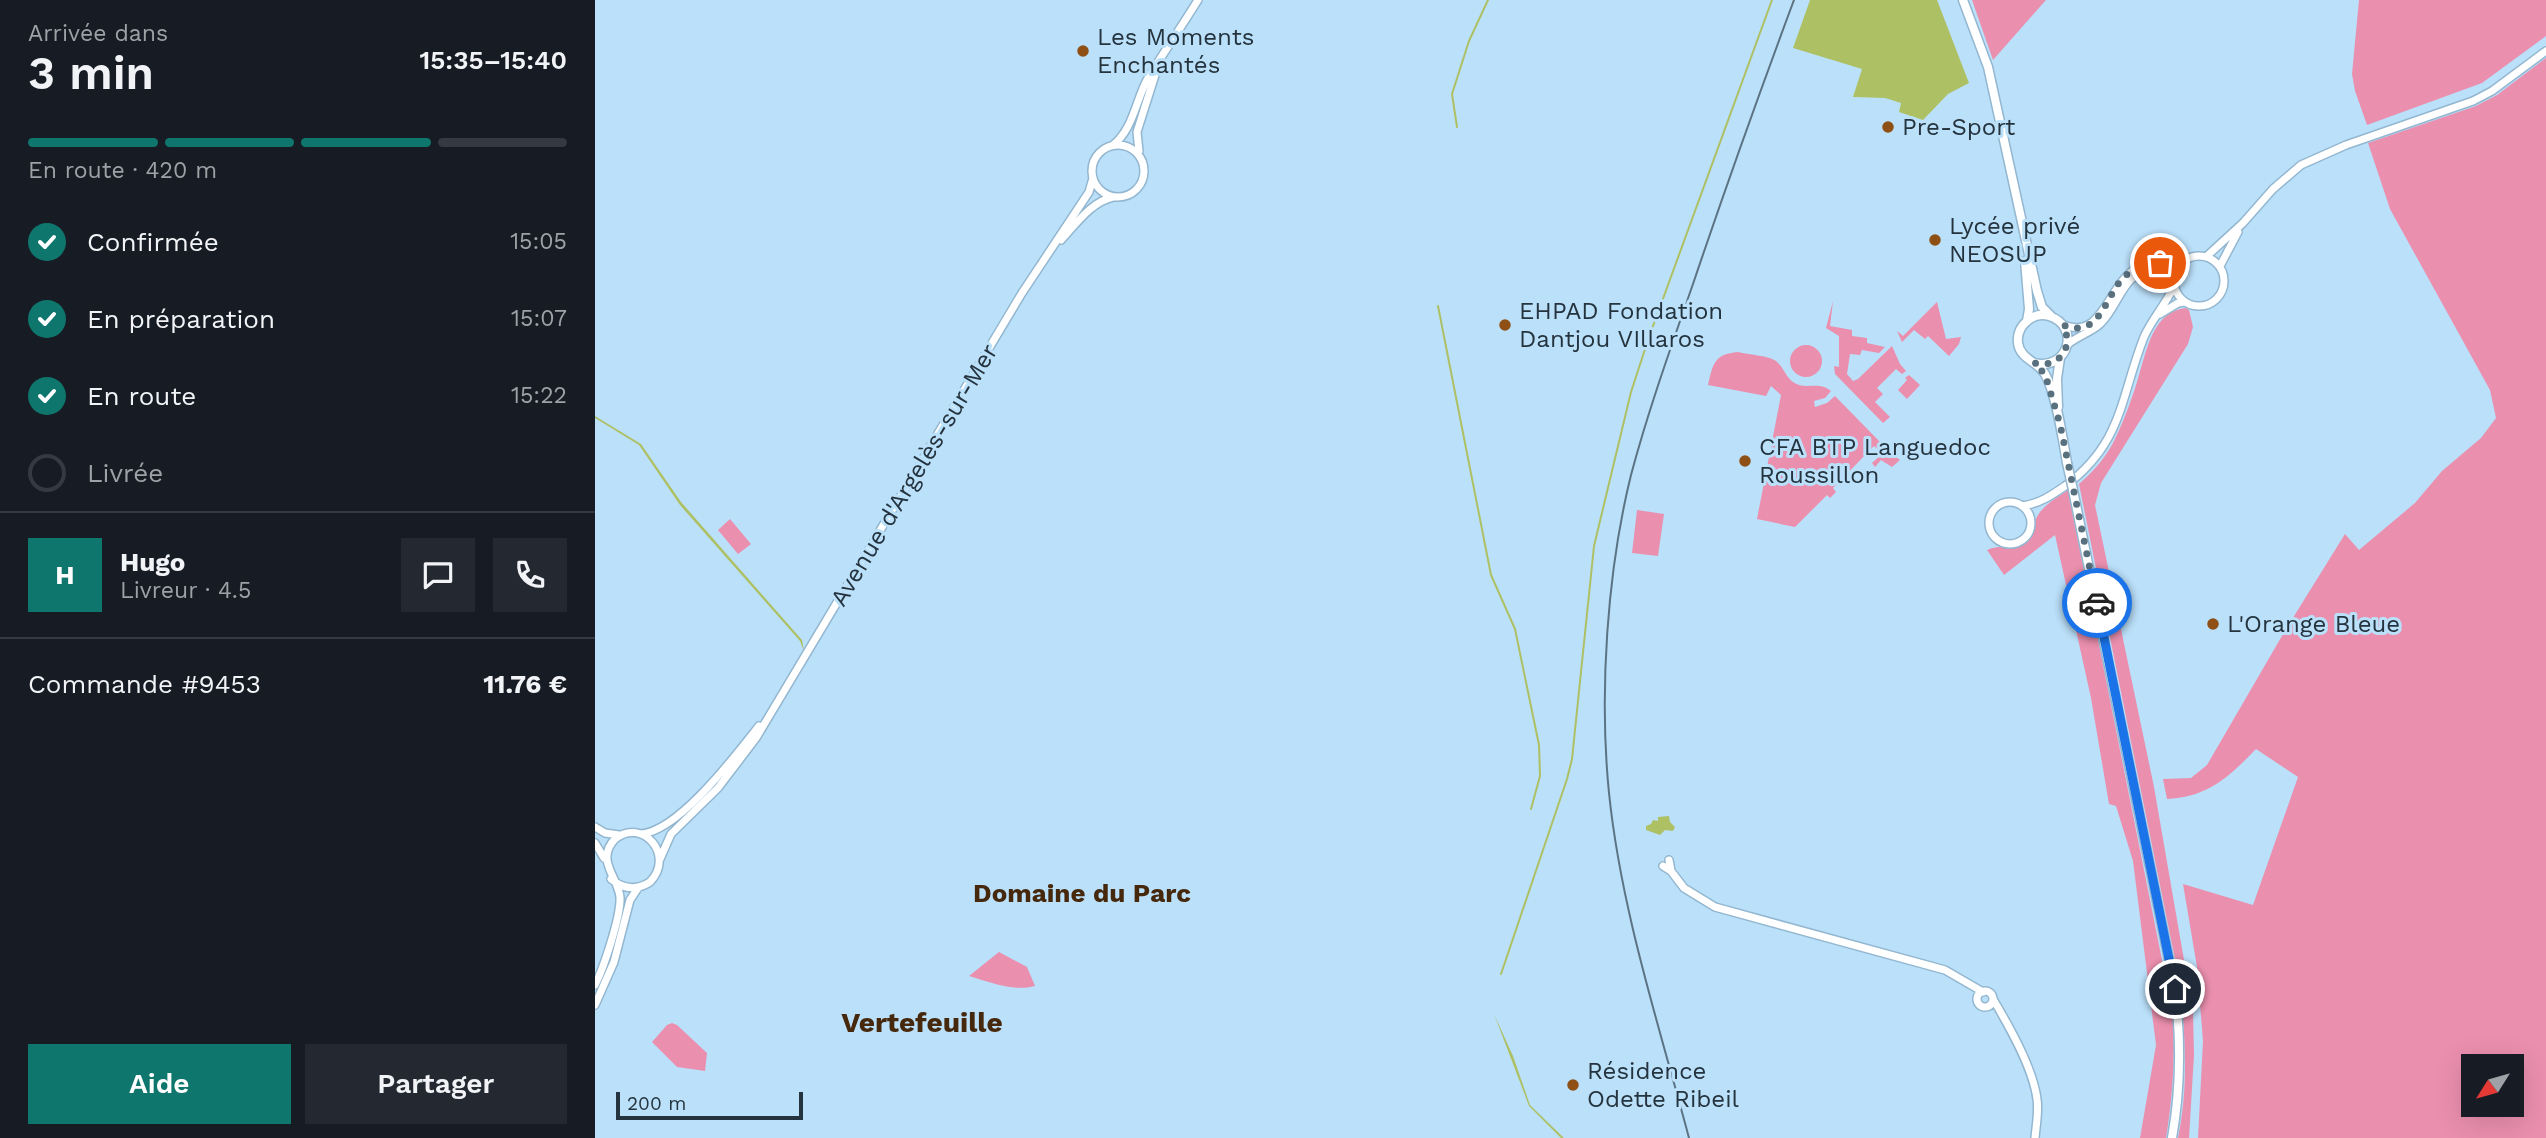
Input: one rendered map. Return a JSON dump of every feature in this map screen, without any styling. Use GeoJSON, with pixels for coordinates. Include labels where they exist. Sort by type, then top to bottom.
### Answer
{"type":"FeatureCollection","features":[{"type":"Feature","properties":{"kind":"main road"},"geometry":{"type":"LineString","coordinates":[[1158,65],[1137,132],[1137,145],[1145,172],[1140,187],[1128,195],[1114,197],[1101,191],[1093,178],[1092,166],[1096,156],[1121,139],[1149,77],[1198,0]]}},
{"type":"Feature","properties":{"kind":"main road"},"geometry":{"type":"LineString","coordinates":[[1957,0],[1983,67],[1995,116],[2026,269],[2029,309],[2027,321]]}},
{"type":"Feature","properties":{"kind":"main road"},"geometry":{"type":"LineString","coordinates":[[1963,0],[1988,67],[2042,307],[2063,325],[2078,328],[2096,320],[2109,303],[2116,287],[2133,270],[2147,264],[2178,265],[2191,256],[2207,256],[2220,266],[2224,281],[2223,289],[2216,299],[2200,306],[2178,303],[2165,309],[2152,322]]}},
{"type":"Feature","properties":{"kind":"main road"},"geometry":{"type":"LineString","coordinates":[[2207,256],[2243,223],[2281,180],[2315,157],[2473,101],[2492,91],[2546,51]]}},
{"type":"Feature","properties":{"kind":"main road"},"geometry":{"type":"LineString","coordinates":[[1113,145],[1125,145],[1140,155]]}},
{"type":"Feature","properties":{"kind":"main road","name":"Avenue d'Argelès-sur-Mer"},"geometry":{"type":"LineString","coordinates":[[660,859],[671,834],[706,800],[756,738],[1022,293],[1089,192],[1093,178]]}},
{"type":"Feature","properties":{"kind":"main road","name":"Avenue d'Argelès-sur-Mer"},"geometry":{"type":"LineString","coordinates":[[1052,249],[1089,210],[1103,199],[1114,197]]}},
{"type":"Feature","properties":{"kind":"main road"},"geometry":{"type":"LineString","coordinates":[[2220,266],[2243,223]]}},
{"type":"Feature","properties":{"kind":"main road"},"geometry":{"type":"LineString","coordinates":[[2043,500],[2030,520],[2028,533],[2018,542],[2005,544],[1993,536],[1989,522],[1996,508],[2007,502],[2022,506],[2043,500],[2083,472],[2102,451],[2121,409],[2141,345],[2174,284],[2178,265]]}},
{"type":"Feature","properties":{"kind":"main road"},"geometry":{"type":"LineString","coordinates":[[2172,1138],[2180,1068],[2175,989],[2067,463],[2060,424],[2057,379],[2060,358],[2067,345],[2099,324],[2129,280],[2139,273],[2157,270],[2174,284],[2185,302]]}},
{"type":"Feature","properties":{"kind":"main road"},"geometry":{"type":"LineString","coordinates":[[2052,317],[2039,315],[2027,321],[2021,327],[2018,344],[2021,352],[2045,374],[2060,424]]}},
{"type":"Feature","properties":{"kind":"main road"},"geometry":{"type":"LineString","coordinates":[[2063,325],[2067,345]]}},
{"type":"Feature","properties":{"kind":"main road"},"geometry":{"type":"LineString","coordinates":[[2034,363],[2047,365],[2060,358]]}},
{"type":"Feature","properties":{"kind":"main road"},"geometry":{"type":"LineString","coordinates":[[2022,506],[2030,520]]}},
{"type":"Feature","properties":{"kind":"main road","name":"Avenue d'Argelès-sur-Mer"},"geometry":{"type":"LineString","coordinates":[[640,834],[650,833],[685,810],[778,701]]}},
{"type":"Feature","properties":{"kind":"main road"},"geometry":{"type":"LineString","coordinates":[[595,827],[613,835],[640,834],[654,843],[660,859],[654,878],[638,888],[630,900],[614,962],[595,1005]]}},
{"type":"Feature","properties":{"kind":"main road"},"geometry":{"type":"LineString","coordinates":[[604,859],[607,848],[620,835]]}},
{"type":"Feature","properties":{"kind":"main road"},"geometry":{"type":"LineString","coordinates":[[595,844],[620,899],[608,950],[595,985]]}},
{"type":"Feature","properties":{"kind":"main road"},"geometry":{"type":"LineString","coordinates":[[1666,863],[1684,888],[1715,907],[1945,970],[1981,995]]}},
{"type":"Feature","properties":{"kind":"main road"},"geometry":{"type":"LineString","coordinates":[[611,879],[623,887],[638,888]]}},
{"type":"Feature","properties":{"kind":"main road"},"geometry":{"type":"LineString","coordinates":[[1981,995],[1990,993],[1990,1003],[2002,1014],[2016,1039],[2034,1085],[2038,1109],[2035,1138]]}},
{"type":"Feature","properties":{"kind":"main road"},"geometry":{"type":"LineString","coordinates":[[1981,995],[1980,1005],[1990,1003]]}},
{"type":"Feature","properties":{"kind":"shaded area"},"geometry":{"type":"Polygon","coordinates":[[[1810,0],[1937,0],[1969,83],[1948,94],[1923,120],[1899,112],[1901,103],[1885,98],[1853,97],[1862,69],[1793,48],[1810,0]]]}},
{"type":"Feature","properties":{"kind":"shaded area"},"geometry":{"type":"Polygon","coordinates":[[[1972,0],[2046,0],[1993,60],[1972,0]]]}},
{"type":"Feature","properties":{"kind":"shaded area"},"geometry":{"type":"Polygon","coordinates":[[[2359,0],[2546,0],[2546,36],[2482,83],[2367,125],[2352,74],[2359,0]]]}},
{"type":"Feature","properties":{"kind":"shaded area"},"geometry":{"type":"Polygon","coordinates":[[[2546,58],[2546,1138],[2198,1138],[2203,1041],[2197,967],[2183,884],[2253,905],[2298,777],[2256,749],[2227,777],[2194,794],[2167,799],[2163,779],[2191,778],[2207,765],[2345,534],[2359,550],[2415,503],[2442,471],[2481,438],[2496,418],[2490,390],[2390,209],[2368,143],[2476,106],[2497,95],[2546,58]]]}},
{"type":"Feature","properties":{"kind":"shaded area"},"geometry":{"type":"Polygon","coordinates":[[[1833,301],[1830,326],[1852,330],[1852,336],[1867,338],[1867,343],[1885,347],[1879,353],[1862,350],[1860,355],[1850,354],[1847,374],[1853,381],[1892,346],[1906,371],[1902,374],[1896,369],[1877,388],[1883,394],[1875,402],[1890,417],[1883,423],[1835,374],[1834,366],[1839,367],[1839,336],[1826,328],[1833,301]]]}},
{"type":"Feature","properties":{"kind":"shaded area"},"geometry":{"type":"Polygon","coordinates":[[[1937,302],[1946,339],[1961,337],[1949,356],[1928,336],[1925,339],[1914,330],[1902,342],[1897,331],[1903,336],[1937,302]]]}},
{"type":"Feature","properties":{"kind":"shaded area"},"geometry":{"type":"Polygon","coordinates":[[[2186,308],[2189,310],[2193,327],[2188,344],[2101,483],[2095,505],[2154,787],[2193,1012],[2194,1055],[2189,1138],[2178,1138],[2185,1080],[2180,984],[2079,484],[2100,462],[2116,437],[2153,333],[2166,316],[2186,308]]]}},
{"type":"Feature","properties":{"kind":"shaded area"},"geometry":{"type":"Polygon","coordinates":[[[1806,345],[1817,350],[1822,361],[1817,372],[1806,377],[1795,372],[1790,361],[1795,350],[1806,345]]]}},
{"type":"Feature","properties":{"kind":"shaded area"},"geometry":{"type":"Polygon","coordinates":[[[1738,352],[1776,361],[1791,381],[1799,385],[1827,388],[1831,391],[1825,398],[1814,401],[1815,407],[1827,403],[1835,396],[1880,442],[1878,449],[1874,446],[1833,488],[1836,492],[1830,498],[1827,495],[1795,527],[1757,519],[1781,395],[1771,386],[1766,396],[1708,385],[1716,361],[1724,355],[1738,352]]]}},
{"type":"Feature","properties":{"kind":"shaded area"},"geometry":{"type":"Polygon","coordinates":[[[1909,375],[1920,385],[1907,399],[1898,390],[1909,375]]]}},
{"type":"Feature","properties":{"kind":"shaded area"},"geometry":{"type":"Polygon","coordinates":[[[595,416],[641,444],[681,502],[802,640],[804,651],[800,641],[680,505],[639,445],[595,416]]]}},
{"type":"Feature","properties":{"kind":"shaded area"},"geometry":{"type":"Polygon","coordinates":[[[1885,451],[1900,460],[1892,467],[1881,460],[1875,467],[1872,463],[1885,451]]]}},
{"type":"Feature","properties":{"kind":"shaded area"},"geometry":{"type":"Polygon","coordinates":[[[2068,490],[2173,1015],[2173,1077],[2166,1138],[2140,1138],[2156,1045],[2133,861],[2116,806],[2109,804],[2091,698],[2055,535],[2004,575],[1987,550],[2020,545],[2028,540],[2041,511],[2068,490]]]}},
{"type":"Feature","properties":{"kind":"shaded area"},"geometry":{"type":"Polygon","coordinates":[[[1637,510],[1664,514],[1658,556],[1632,553],[1637,510]]]}},
{"type":"Feature","properties":{"kind":"shaded area"},"geometry":{"type":"Polygon","coordinates":[[[730,519],[751,544],[738,554],[718,530],[730,519]]]}},
{"type":"Feature","properties":{"kind":"shaded area"},"geometry":{"type":"Polygon","coordinates":[[[1669,816],[1675,827],[1673,831],[1665,830],[1660,835],[1646,830],[1646,826],[1653,820],[1658,821],[1658,817],[1669,816]]]}},
{"type":"Feature","properties":{"kind":"shaded area"},"geometry":{"type":"Polygon","coordinates":[[[999,952],[1027,967],[1035,986],[1010,987],[969,976],[999,952]]]}},
{"type":"Feature","properties":{"kind":"shaded area"},"geometry":{"type":"Polygon","coordinates":[[[1494,1014],[1513,1056],[1530,1105],[1564,1138],[1529,1106],[1494,1014]]]}},
{"type":"Feature","properties":{"kind":"shaded area"},"geometry":{"type":"Polygon","coordinates":[[[672,1023],[707,1053],[705,1071],[677,1067],[652,1042],[672,1023]]]}},
{"type":"Feature","properties":{"kind":"waterway"},"geometry":{"type":"LineString","coordinates":[[1457,127],[1452,94],[1469,41],[1488,0]]}},
{"type":"Feature","properties":{"kind":"waterway"},"geometry":{"type":"LineString","coordinates":[[1501,974],[1572,759],[1594,546],[1631,392],[1772,0]]}},
{"type":"Feature","properties":{"kind":"waterway"},"geometry":{"type":"LineString","coordinates":[[1438,306],[1491,575],[1515,629],[1539,745],[1540,776],[1531,809]]}},
{"type":"Feature","properties":{"kind":"railway"},"geometry":{"type":"LineString","coordinates":[[1689,1138],[1642,967],[1615,837],[1606,755],[1607,633],[1623,512],[1645,427],[1730,177],[1794,0]]}},
{"type":"Feature","properties":{"kind":"way so far"},"geometry":{"type":"LineString","coordinates":[[2097,603],[2060,424],[2045,374],[2034,363],[2047,365],[2060,358],[2065,352],[2068,338],[2063,325],[2078,328],[2096,320],[2123,277],[2147,264],[2160,263]]}},
{"type":"Feature","properties":{"kind":"place","name":"Les Moments Enchantés"},"geometry":{"type":"Point","coordinates":[1083,51]}},
{"type":"Feature","properties":{"kind":"place","name":"Pre-Sport"},"geometry":{"type":"Point","coordinates":[1888,127]}},
{"type":"Feature","properties":{"kind":"place","name":"Lycée privé NEOSUP"},"geometry":{"type":"Point","coordinates":[1935,240]}},
{"type":"Feature","properties":{"kind":"place","name":"EHPAD Fondation Dantjou VIllaros"},"geometry":{"type":"Point","coordinates":[1505,325]}},
{"type":"Feature","properties":{"kind":"place","name":"CFA BTP Languedoc Roussillon"},"geometry":{"type":"Point","coordinates":[1745,461]}},
{"type":"Feature","properties":{"kind":"place","name":"L'Orange Bleue"},"geometry":{"type":"Point","coordinates":[2213,624]}},
{"type":"Feature","properties":{"kind":"place","name":"Résidence Odette Ribeil"},"geometry":{"type":"Point","coordinates":[1573,1085]}},
{"type":"Feature","properties":{"kind":"district","name":"Domaine du Parc"},"geometry":{"type":"Point","coordinates":[1082,893]}},
{"type":"Feature","properties":{"kind":"district","name":"Vertefeuille"},"geometry":{"type":"Point","coordinates":[922,1022]}},
{"type":"Feature","properties":{"kind":"route"},"geometry":{"type":"LineString","coordinates":[[2097,603],[2175,989]]}}]}
